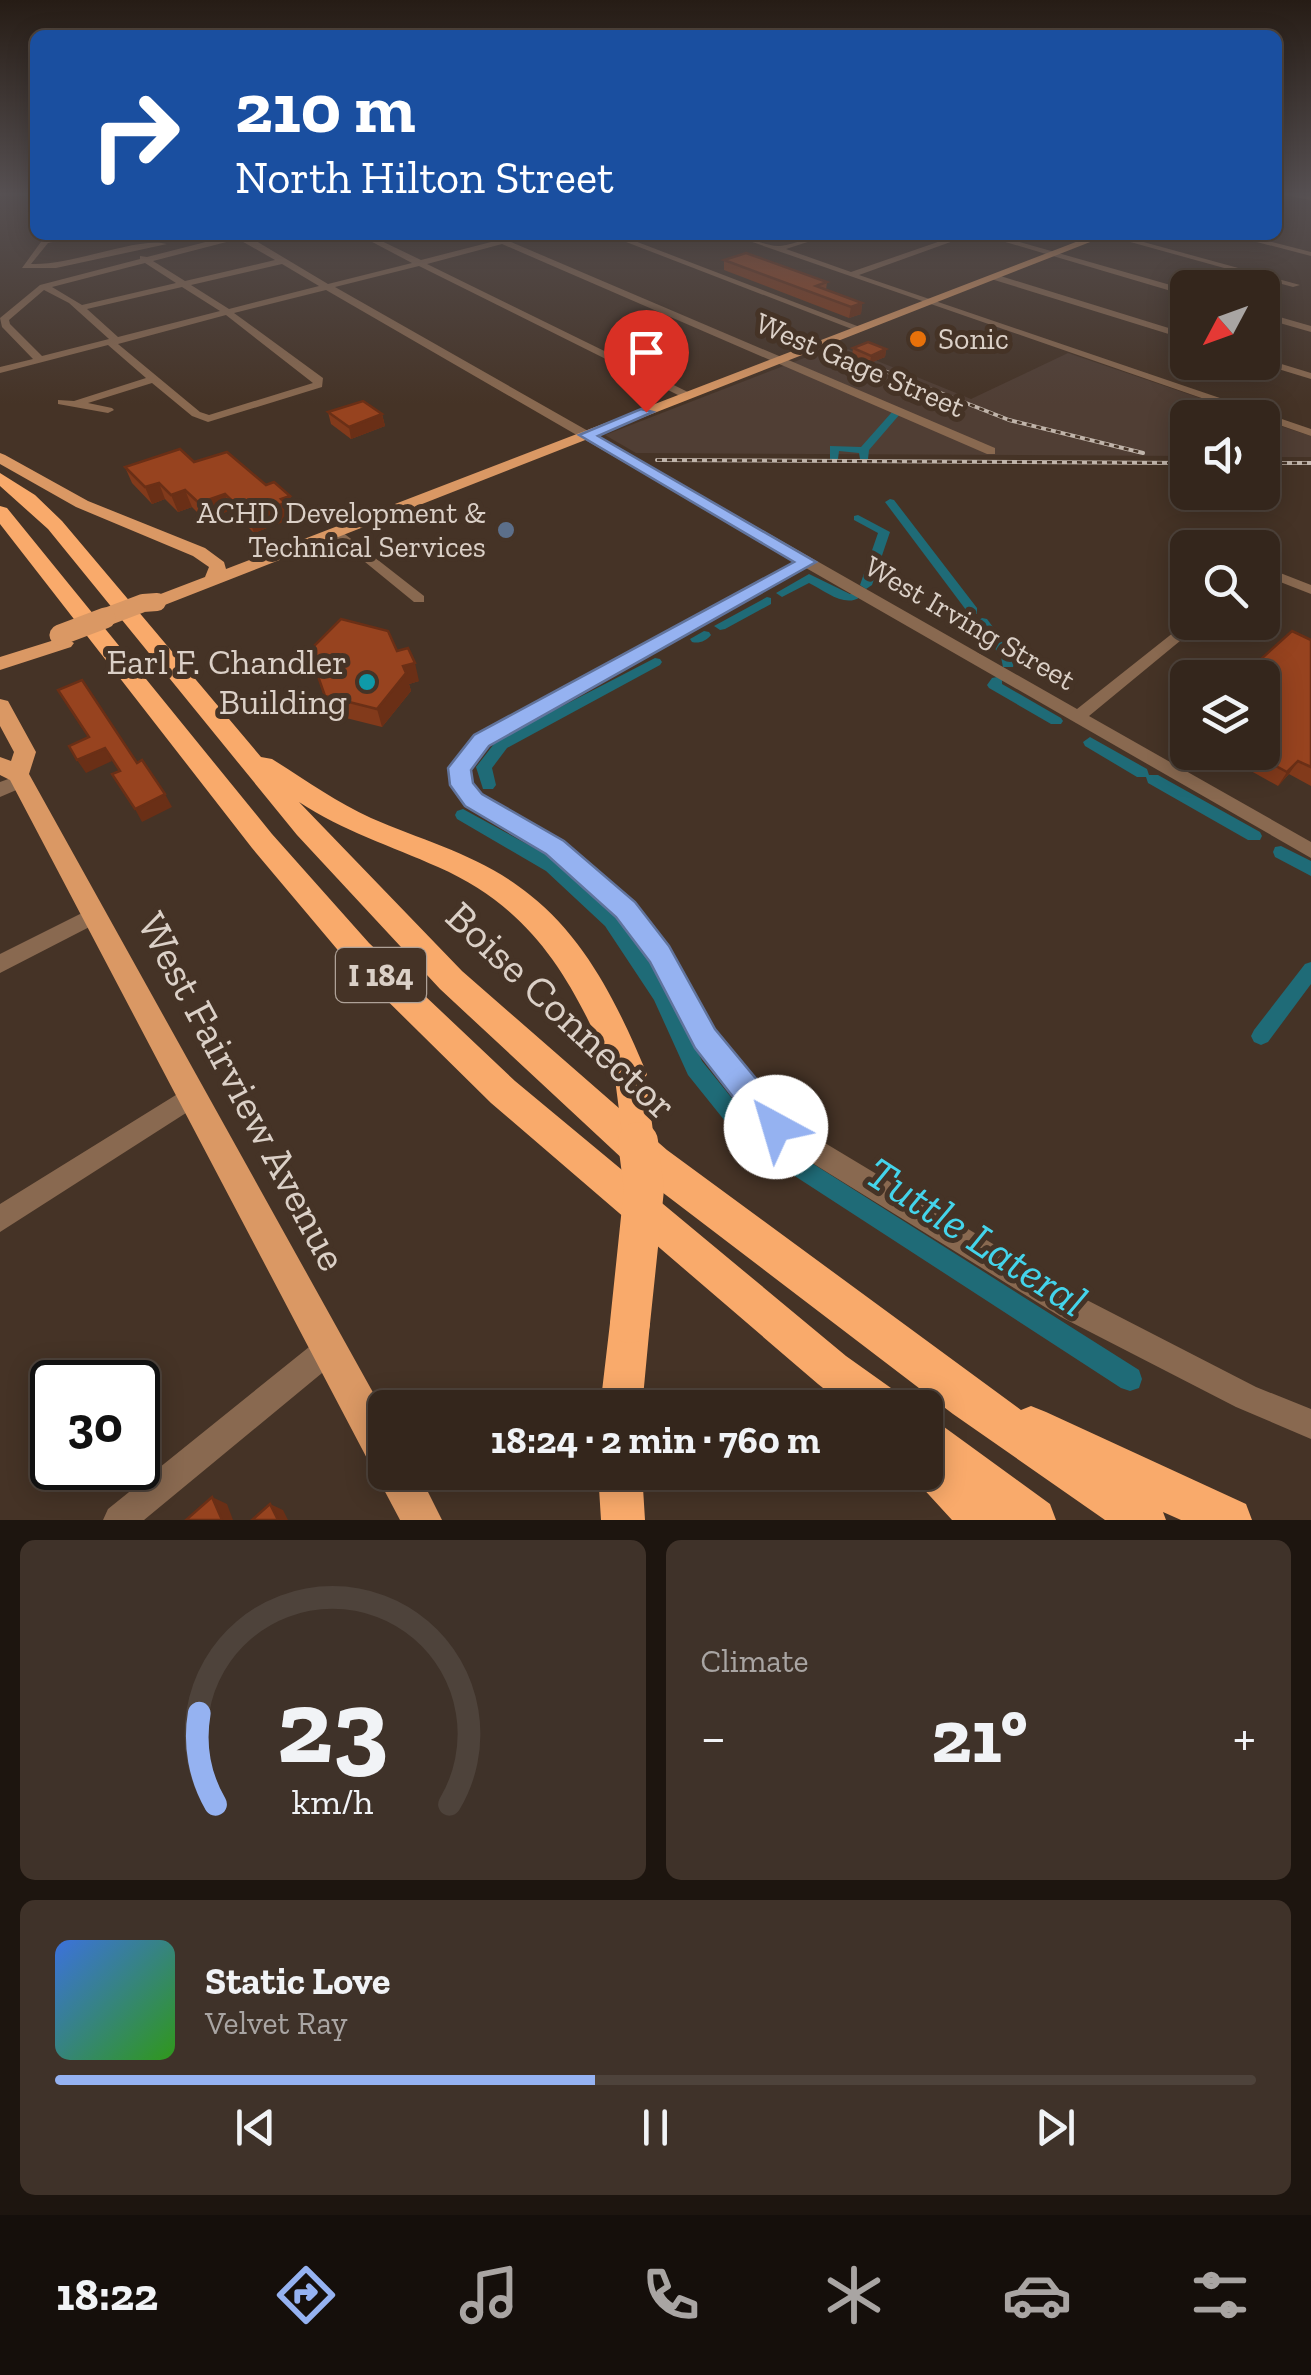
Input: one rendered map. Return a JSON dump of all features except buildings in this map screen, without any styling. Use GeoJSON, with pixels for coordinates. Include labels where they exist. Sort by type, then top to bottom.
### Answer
{"type":"FeatureCollection","features":[{"type":"Feature","properties":{"kind":"highway","name":"Boise Connector"},"geometry":{"type":"LineString","coordinates":[[0,478],[29,498],[55,525],[306,828],[451,980],[654,1163],[968,1398],[1144,1520]]}},
{"type":"Feature","properties":{"kind":"highway","name":"I 184"},"geometry":{"type":"LineString","coordinates":[[0,512],[262,840],[358,952],[502,1092],[858,1390]]}},
{"type":"Feature","properties":{"kind":"highway"},"geometry":{"type":"LineString","coordinates":[[241,751],[348,819],[463,866],[513,895],[556,935],[608,1015],[630,1074],[644,1189],[623,1390]]}},
{"type":"Feature","properties":{"kind":"highway"},"geometry":{"type":"LineString","coordinates":[[832,1370],[852,1390]]}},
{"type":"Feature","properties":{"kind":"highway"},"geometry":{"type":"LineString","coordinates":[[968,1398],[1230,1520]]}},
{"type":"Feature","properties":{"kind":"highway"},"geometry":{"type":"LineString","coordinates":[[943,1452],[1034,1520]]}},
{"type":"Feature","properties":{"kind":"highway"},"geometry":{"type":"LineString","coordinates":[[943,1480],[984,1520]]}},
{"type":"Feature","properties":{"kind":"highway"},"geometry":{"type":"LineString","coordinates":[[621,1490],[622,1520]]}},
{"type":"Feature","properties":{"kind":"main road"},"geometry":{"type":"LineString","coordinates":[[1,663],[19,660],[62,639],[150,610],[160,601],[1031,263]]}},
{"type":"Feature","properties":{"kind":"main road"},"geometry":{"type":"LineString","coordinates":[[0,458],[82,504],[199,552],[218,566],[214,580]]}},
{"type":"Feature","properties":{"kind":"main road"},"geometry":{"type":"LineString","coordinates":[[199,552],[238,553],[329,535]]}},
{"type":"Feature","properties":{"kind":"main road","name":"West Fairview Avenue"},"geometry":{"type":"LineString","coordinates":[[0,706],[25,752],[10,777],[94,915],[368,1421]]}},
{"type":"Feature","properties":{"kind":"main road"},"geometry":{"type":"LineString","coordinates":[[406,1490],[422,1520]]}},
{"type":"Feature","properties":{"kind":"street"},"geometry":{"type":"LineString","coordinates":[[27,263],[25,266],[65,263]]}},
{"type":"Feature","properties":{"kind":"street"},"geometry":{"type":"LineString","coordinates":[[41,360],[5,326],[4,319],[43,287],[126,263]]}},
{"type":"Feature","properties":{"kind":"street"},"geometry":{"type":"LineString","coordinates":[[43,287],[79,308],[114,342],[112,345],[196,414],[208,419],[318,385],[319,380],[151,263]]}},
{"type":"Feature","properties":{"kind":"street"},"geometry":{"type":"LineString","coordinates":[[79,308],[280,263]]}},
{"type":"Feature","properties":{"kind":"street","name":"West Irving Street"},"geometry":{"type":"LineString","coordinates":[[286,263],[1311,851]]}},
{"type":"Feature","properties":{"kind":"street"},"geometry":{"type":"LineString","coordinates":[[0,370],[420,263],[688,396]]}},
{"type":"Feature","properties":{"kind":"street","name":"West Gage Street"},"geometry":{"type":"LineString","coordinates":[[552,263],[990,452]]}},
{"type":"Feature","properties":{"kind":"street"},"geometry":{"type":"LineString","coordinates":[[685,263],[860,329]]}},
{"type":"Feature","properties":{"kind":"street"},"geometry":{"type":"LineString","coordinates":[[817,263],[1311,434]]}},
{"type":"Feature","properties":{"kind":"street"},"geometry":{"type":"LineString","coordinates":[[850,274],[883,263]]}},
{"type":"Feature","properties":{"kind":"street"},"geometry":{"type":"LineString","coordinates":[[1084,263],[1170,288]]}},
{"type":"Feature","properties":{"kind":"street"},"geometry":{"type":"LineString","coordinates":[[1212,263],[1296,285]]}},
{"type":"Feature","properties":{"kind":"street"},"geometry":{"type":"LineString","coordinates":[[704,270],[721,264]]}},
{"type":"Feature","properties":{"kind":"street"},"geometry":{"type":"LineString","coordinates":[[994,278],[1170,332]]}},
{"type":"Feature","properties":{"kind":"street"},"geometry":{"type":"LineString","coordinates":[[1280,319],[1311,328]]}},
{"type":"Feature","properties":{"kind":"street"},"geometry":{"type":"LineString","coordinates":[[1280,366],[1311,376]]}},
{"type":"Feature","properties":{"kind":"street"},"geometry":{"type":"LineString","coordinates":[[108,410],[68,403],[153,379]]}},
{"type":"Feature","properties":{"kind":"street"},"geometry":{"type":"LineString","coordinates":[[329,535],[419,599]]}},
{"type":"Feature","properties":{"kind":"street"},"geometry":{"type":"LineString","coordinates":[[807,562],[482,740],[459,768],[462,785],[473,800],[555,848],[626,910],[660,954],[705,1038],[776,1127],[1072,1307],[1246,1397],[1311,1424]]}},
{"type":"Feature","properties":{"kind":"street"},"geometry":{"type":"LineString","coordinates":[[1280,576],[1311,590]]}},
{"type":"Feature","properties":{"kind":"street"},"geometry":{"type":"LineString","coordinates":[[1078,717],[1174,640]]}},
{"type":"Feature","properties":{"kind":"street"},"geometry":{"type":"LineString","coordinates":[[0,964],[94,915]]}},
{"type":"Feature","properties":{"kind":"street"},"geometry":{"type":"LineString","coordinates":[[0,1218],[192,1096]]}},
{"type":"Feature","properties":{"kind":"street"},"geometry":{"type":"LineString","coordinates":[[119,1520],[329,1349]]}},
{"type":"Feature","properties":{"kind":"shaded area"},"geometry":{"type":"Polygon","coordinates":[[[838,345],[971,399],[1068,353],[1206,400],[1170,400],[1170,456],[636,453],[605,435],[838,345]]]}},
{"type":"Feature","properties":{"kind":"shaded area"},"geometry":{"type":"Polygon","coordinates":[[[1280,426],[1311,436],[1311,457],[1280,457],[1280,426]]]}},
{"type":"Feature","properties":{"kind":"waterway"},"geometry":{"type":"LineString","coordinates":[[864,450],[895,414]]}},
{"type":"Feature","properties":{"kind":"waterway","name":"Tuttle Lateral"},"geometry":{"type":"LineString","coordinates":[[834,457],[834,448],[864,450]]}},
{"type":"Feature","properties":{"kind":"waterway","name":"Tuttle Lateral"},"geometry":{"type":"LineString","coordinates":[[864,450],[864,457]]}},
{"type":"Feature","properties":{"kind":"waterway"},"geometry":{"type":"LineString","coordinates":[[890,502],[973,611]]}},
{"type":"Feature","properties":{"kind":"waterway","name":"Tuttle Lateral"},"geometry":{"type":"LineString","coordinates":[[858,518],[884,532],[866,585]]}},
{"type":"Feature","properties":{"kind":"waterway","name":"Tuttle Lateral"},"geometry":{"type":"LineString","coordinates":[[782,593],[809,578],[850,599],[854,597]]}},
{"type":"Feature","properties":{"kind":"waterway","name":"Tuttle Lateral"},"geometry":{"type":"LineString","coordinates":[[720,626],[767,601]]}},
{"type":"Feature","properties":{"kind":"waterway"},"geometry":{"type":"LineString","coordinates":[[982,622],[1008,657],[1008,664]]}},
{"type":"Feature","properties":{"kind":"waterway","name":"Tuttle Lateral"},"geometry":{"type":"LineString","coordinates":[[697,639],[704,635]]}},
{"type":"Feature","properties":{"kind":"waterway","name":"Tuttle Lateral"},"geometry":{"type":"LineString","coordinates":[[488,785],[484,767],[502,744],[655,662]]}},
{"type":"Feature","properties":{"kind":"waterway"},"geometry":{"type":"LineString","coordinates":[[997,681],[994,685],[1056,721]]}},
{"type":"Feature","properties":{"kind":"waterway"},"geometry":{"type":"LineString","coordinates":[[1090,742],[1142,773]]}},
{"type":"Feature","properties":{"kind":"waterway"},"geometry":{"type":"LineString","coordinates":[[1153,779],[1254,836]]}},
{"type":"Feature","properties":{"kind":"waterway","name":"Tuttle Lateral"},"geometry":{"type":"LineString","coordinates":[[463,815],[552,866],[611,921],[661,995],[695,1068],[748,1134],[1130,1379]]}},
{"type":"Feature","properties":{"kind":"waterway"},"geometry":{"type":"LineString","coordinates":[[1281,852],[1311,869]]}},
{"type":"Feature","properties":{"kind":"waterway"},"geometry":{"type":"LineString","coordinates":[[1261,1036],[1311,970]]}},
{"type":"Feature","properties":{"kind":"railway"},"geometry":{"type":"LineString","coordinates":[[877,368],[1009,420],[1143,453]]}},
{"type":"Feature","properties":{"kind":"railway"},"geometry":{"type":"LineString","coordinates":[[657,460],[1170,463]]}},
{"type":"Feature","properties":{"kind":"railway"},"geometry":{"type":"LineString","coordinates":[[1280,463],[1311,463]]}},
{"type":"Feature","properties":{"kind":"place","name":"Sonic"},"geometry":{"type":"Point","coordinates":[918,339]}},
{"type":"Feature","properties":{"kind":"place","name":"ACHD Development & Technical Services"},"geometry":{"type":"Point","coordinates":[506,530]}},
{"type":"Feature","properties":{"kind":"place","name":"Earl F. Chandler Building"},"geometry":{"type":"Point","coordinates":[367,682]}},
{"type":"Feature","properties":{"kind":"route"},"geometry":{"type":"LineString","coordinates":[[646,412],[586,435],[807,562],[482,740],[459,768],[462,785],[473,800],[555,848],[626,910],[660,954],[705,1038],[776,1127]]}}]}
